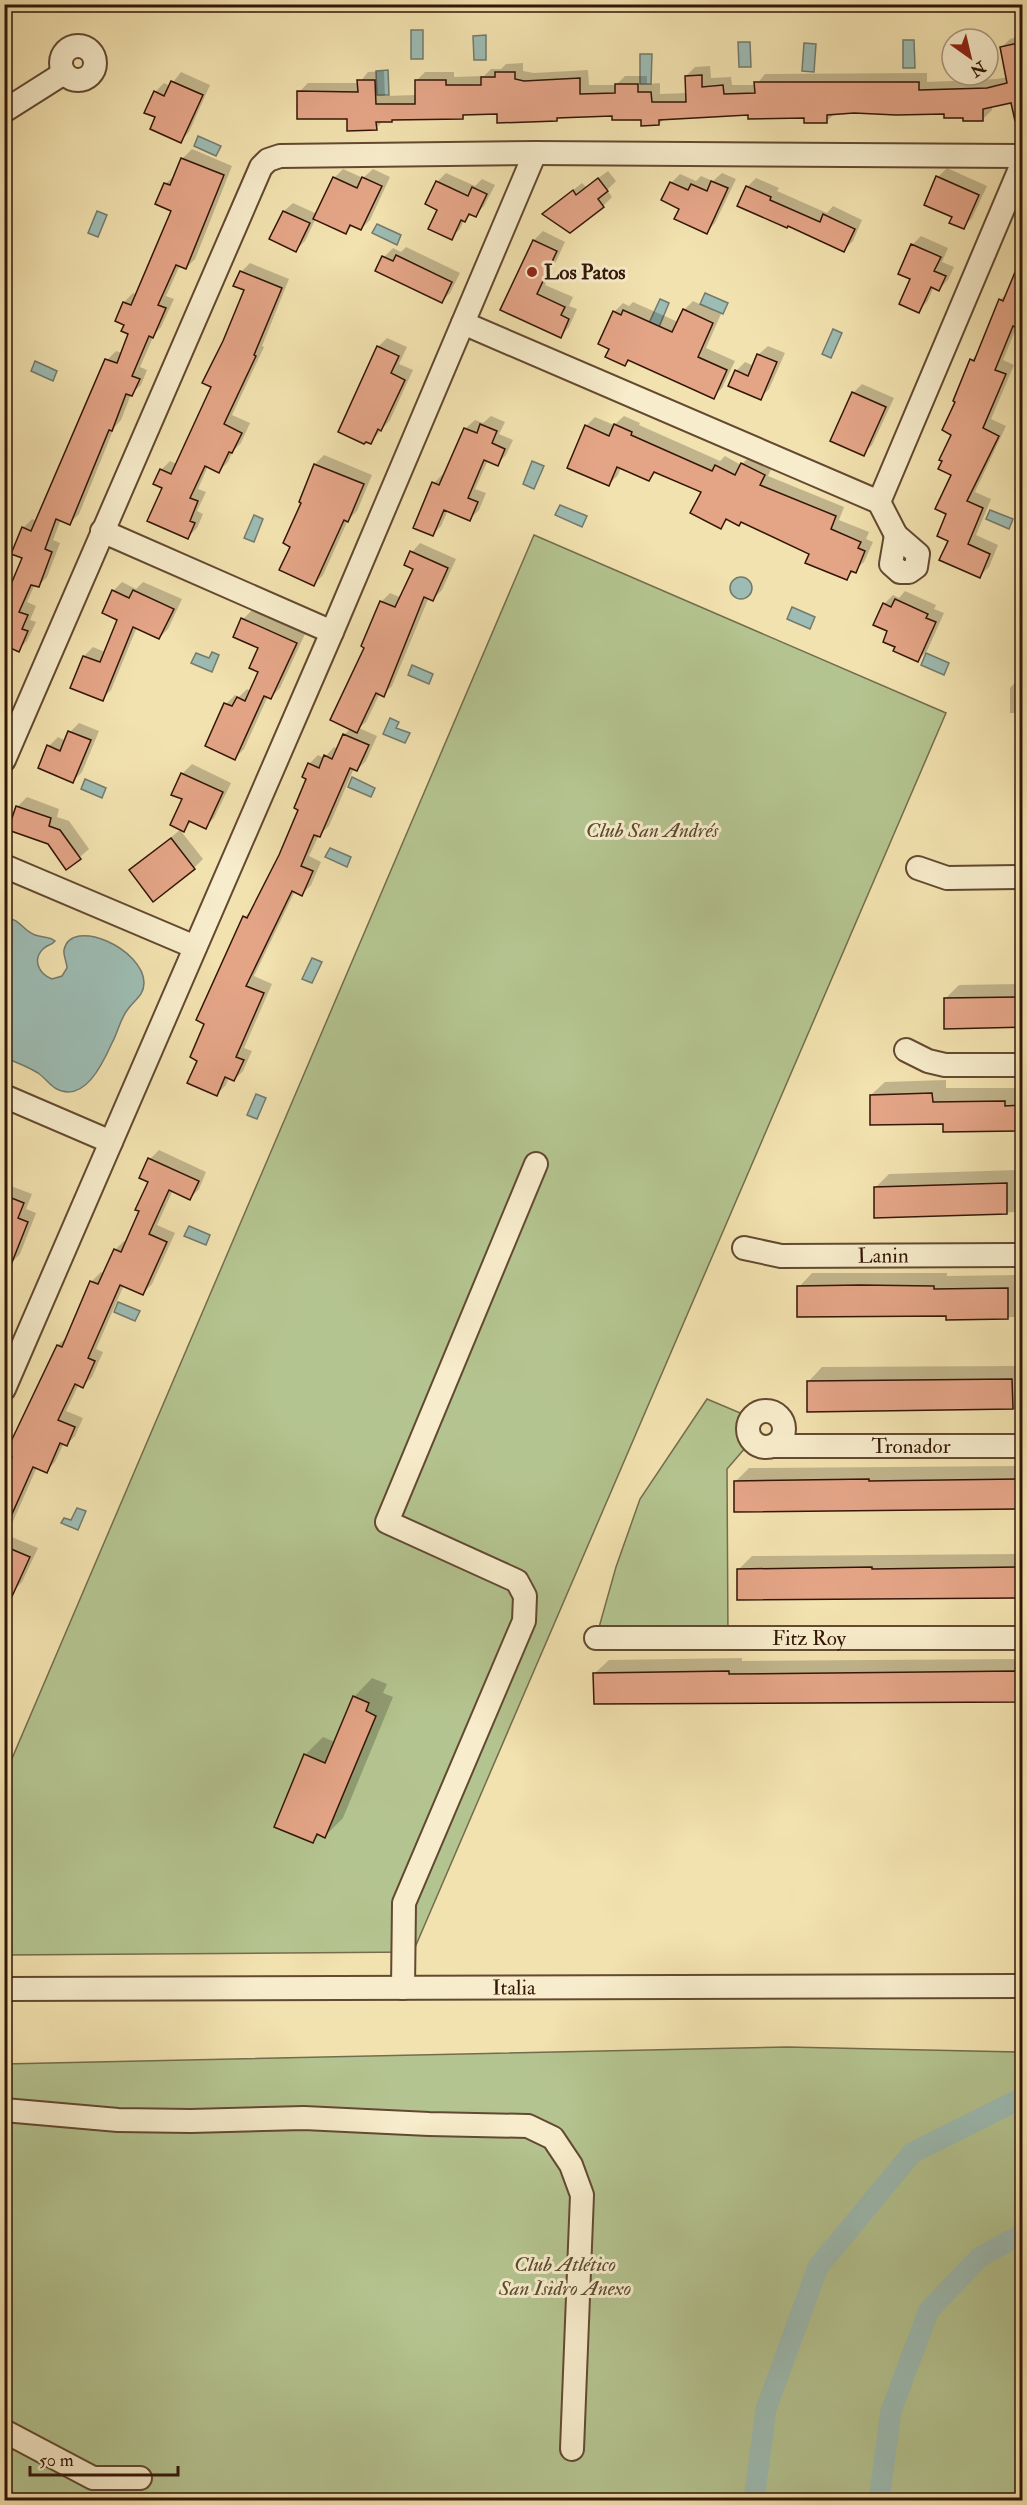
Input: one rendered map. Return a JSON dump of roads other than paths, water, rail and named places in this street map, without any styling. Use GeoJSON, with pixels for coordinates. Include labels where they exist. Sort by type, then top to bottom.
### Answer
{"type":"FeatureCollection","features":[{"type":"Feature","properties":{"kind":"street"},"geometry":{"type":"LineString","coordinates":[[4,111],[64,73]]}},
{"type":"Feature","properties":{"kind":"street"},"geometry":{"type":"LineString","coordinates":[[4,1389],[332,632],[535,153]]}},
{"type":"Feature","properties":{"kind":"street"},"geometry":{"type":"LineString","coordinates":[[4,760],[256,178],[268,160],[280,156],[535,153],[1023,156]]}},
{"type":"Feature","properties":{"kind":"street"},"geometry":{"type":"LineString","coordinates":[[879,502],[1023,164]]}},
{"type":"Feature","properties":{"kind":"street"},"geometry":{"type":"LineString","coordinates":[[463,322],[879,502],[896,535]]}},
{"type":"Feature","properties":{"kind":"street"},"geometry":{"type":"LineString","coordinates":[[102,531],[332,632]]}},
{"type":"Feature","properties":{"kind":"street"},"geometry":{"type":"LineString","coordinates":[[4,866],[195,947]]}},
{"type":"Feature","properties":{"kind":"street"},"geometry":{"type":"LineString","coordinates":[[918,868],[947,878],[1023,877]]}},
{"type":"Feature","properties":{"kind":"street"},"geometry":{"type":"LineString","coordinates":[[906,1050],[928,1061],[945,1065],[1023,1065]]}},
{"type":"Feature","properties":{"kind":"street"},"geometry":{"type":"LineString","coordinates":[[4,1096],[111,1142]]}},
{"type":"Feature","properties":{"kind":"street"},"geometry":{"type":"LineString","coordinates":[[403,1988],[404,1903],[524,1621],[525,1596],[517,1581],[387,1522],[536,1164]]}},
{"type":"Feature","properties":{"kind":"street","name":"Lanin"},"geometry":{"type":"LineString","coordinates":[[744,1248],[781,1256],[1023,1255]]}},
{"type":"Feature","properties":{"kind":"street","name":"Tronador"},"geometry":{"type":"LineString","coordinates":[[801,1447],[791,1438],[782,1420],[774,1412],[762,1411],[752,1418],[748,1429],[752,1440],[762,1447],[773,1446],[801,1447],[1023,1446]]}},
{"type":"Feature","properties":{"kind":"street"},"geometry":{"type":"LineString","coordinates":[[773,1446],[782,1438],[784,1426]]}},
{"type":"Feature","properties":{"kind":"street","name":"Fitz Roy"},"geometry":{"type":"LineString","coordinates":[[596,1638],[1023,1638]]}},
{"type":"Feature","properties":{"kind":"street","name":"Italia"},"geometry":{"type":"LineString","coordinates":[[4,1989],[1023,1986]]}},
{"type":"Feature","properties":{"kind":"street"},"geometry":{"type":"LineString","coordinates":[[4,2110],[118,2120],[304,2118],[528,2126],[553,2138],[571,2164],[582,2195],[573,2449]]}},
{"type":"Feature","properties":{"kind":"street"},"geometry":{"type":"LineString","coordinates":[[4,2431],[93,2478],[140,2478]]}},
{"type":"Feature","properties":{"kind":"water"},"geometry":{"type":"Polygon","coordinates":[[[411,30],[423,30],[423,59],[411,59],[411,30]]]}},
{"type":"Feature","properties":{"kind":"water"},"geometry":{"type":"Polygon","coordinates":[[[486,35],[486,60],[474,60],[473,36],[486,35]]]}},
{"type":"Feature","properties":{"kind":"water"},"geometry":{"type":"Polygon","coordinates":[[[903,40],[914,40],[915,68],[903,68],[903,40]]]}},
{"type":"Feature","properties":{"kind":"water"},"geometry":{"type":"Polygon","coordinates":[[[738,42],[750,42],[751,67],[739,67],[738,42]]]}},
{"type":"Feature","properties":{"kind":"water"},"geometry":{"type":"Polygon","coordinates":[[[804,43],[816,44],[814,72],[802,71],[804,43]]]}},
{"type":"Feature","properties":{"kind":"water"},"geometry":{"type":"Polygon","coordinates":[[[640,54],[652,54],[651,84],[640,84],[640,54]]]}},
{"type":"Feature","properties":{"kind":"water"},"geometry":{"type":"Polygon","coordinates":[[[388,70],[389,95],[377,95],[376,71],[388,70]]]}},
{"type":"Feature","properties":{"kind":"water"},"geometry":{"type":"Polygon","coordinates":[[[198,136],[221,146],[216,156],[194,146],[198,136]]]}},
{"type":"Feature","properties":{"kind":"water"},"geometry":{"type":"Polygon","coordinates":[[[97,211],[107,215],[98,237],[88,233],[97,211]]]}},
{"type":"Feature","properties":{"kind":"water"},"geometry":{"type":"Polygon","coordinates":[[[377,224],[401,235],[397,245],[372,233],[377,224]]]}},
{"type":"Feature","properties":{"kind":"water"},"geometry":{"type":"Polygon","coordinates":[[[705,293],[728,303],[723,314],[700,304],[705,293]]]}},
{"type":"Feature","properties":{"kind":"water"},"geometry":{"type":"Polygon","coordinates":[[[660,299],[669,303],[659,327],[649,323],[660,299]]]}},
{"type":"Feature","properties":{"kind":"water"},"geometry":{"type":"Polygon","coordinates":[[[833,329],[842,333],[831,358],[822,354],[833,329]]]}},
{"type":"Feature","properties":{"kind":"water"},"geometry":{"type":"Polygon","coordinates":[[[35,361],[57,371],[53,381],[31,371],[35,361]]]}},
{"type":"Feature","properties":{"kind":"water"},"geometry":{"type":"Polygon","coordinates":[[[532,461],[544,466],[534,489],[523,484],[532,461]]]}},
{"type":"Feature","properties":{"kind":"water"},"geometry":{"type":"Polygon","coordinates":[[[560,505],[587,516],[582,527],[555,515],[560,505]]]}},
{"type":"Feature","properties":{"kind":"water"},"geometry":{"type":"Polygon","coordinates":[[[990,510],[1013,519],[1009,529],[986,519],[990,510]]]}},
{"type":"Feature","properties":{"kind":"water"},"geometry":{"type":"Polygon","coordinates":[[[254,515],[263,519],[254,542],[244,538],[254,515]]]}},
{"type":"Feature","properties":{"kind":"water"},"geometry":{"type":"Polygon","coordinates":[[[737,577],[745,577],[752,584],[752,592],[745,599],[737,599],[730,592],[730,584],[737,577]]]}},
{"type":"Feature","properties":{"kind":"water"},"geometry":{"type":"Polygon","coordinates":[[[792,607],[815,617],[810,629],[787,619],[792,607]]]}},
{"type":"Feature","properties":{"kind":"water"},"geometry":{"type":"Polygon","coordinates":[[[212,652],[219,655],[212,672],[191,663],[196,653],[209,658],[212,652]]]}},
{"type":"Feature","properties":{"kind":"water"},"geometry":{"type":"Polygon","coordinates":[[[926,653],[949,663],[944,675],[921,665],[926,653]]]}},
{"type":"Feature","properties":{"kind":"water"},"geometry":{"type":"Polygon","coordinates":[[[412,665],[433,674],[429,684],[408,675],[412,665]]]}},
{"type":"Feature","properties":{"kind":"water"},"geometry":{"type":"Polygon","coordinates":[[[390,718],[399,722],[396,728],[410,733],[405,743],[383,734],[390,718]]]}},
{"type":"Feature","properties":{"kind":"water"},"geometry":{"type":"Polygon","coordinates":[[[352,777],[375,788],[371,797],[348,787],[352,777]]]}},
{"type":"Feature","properties":{"kind":"water"},"geometry":{"type":"Polygon","coordinates":[[[85,779],[106,788],[102,798],[81,789],[85,779]]]}},
{"type":"Feature","properties":{"kind":"water"},"geometry":{"type":"Polygon","coordinates":[[[330,848],[351,857],[347,867],[325,857],[330,848]]]}},
{"type":"Feature","properties":{"kind":"water"},"geometry":{"type":"Polygon","coordinates":[[[5,918],[18,922],[35,935],[55,941],[43,949],[38,958],[38,966],[47,977],[52,979],[62,976],[67,968],[64,950],[69,940],[79,936],[107,941],[121,949],[141,970],[144,983],[142,991],[125,1013],[98,1071],[83,1087],[75,1091],[65,1092],[55,1088],[38,1073],[5,1058],[5,918]]]}},
{"type":"Feature","properties":{"kind":"water"},"geometry":{"type":"Polygon","coordinates":[[[312,958],[322,962],[312,983],[302,979],[312,958]]]}},
{"type":"Feature","properties":{"kind":"water"},"geometry":{"type":"Polygon","coordinates":[[[256,1094],[266,1098],[257,1119],[247,1115],[256,1094]]]}},
{"type":"Feature","properties":{"kind":"water"},"geometry":{"type":"Polygon","coordinates":[[[189,1226],[210,1235],[206,1245],[184,1236],[189,1226]]]}},
{"type":"Feature","properties":{"kind":"water"},"geometry":{"type":"Polygon","coordinates":[[[118,1302],[140,1311],[135,1321],[114,1312],[118,1302]]]}},
{"type":"Feature","properties":{"kind":"water"},"geometry":{"type":"Polygon","coordinates":[[[77,1508],[86,1511],[78,1530],[61,1523],[64,1518],[71,1520],[77,1508]]]}},
{"type":"Feature","properties":{"kind":"waterway"},"geometry":{"type":"LineString","coordinates":[[754,2500],[766,2409],[818,2267],[912,2153],[1022,2098]]}},
{"type":"Feature","properties":{"kind":"waterway"},"geometry":{"type":"LineString","coordinates":[[879,2500],[891,2411],[929,2310],[980,2257],[1022,2234]]}},
{"type":"Feature","properties":{"kind":"place","name":"Los Patos"},"geometry":{"type":"Point","coordinates":[532,272]}},
{"type":"Feature","properties":{"kind":"park label","name":"Club San Andrés"},"geometry":{"type":"Point","coordinates":[652,830]}},
{"type":"Feature","properties":{"kind":"park label","name":"Club Atlético San Isidro Anexo"},"geometry":{"type":"Point","coordinates":[565,2276]}}]}
